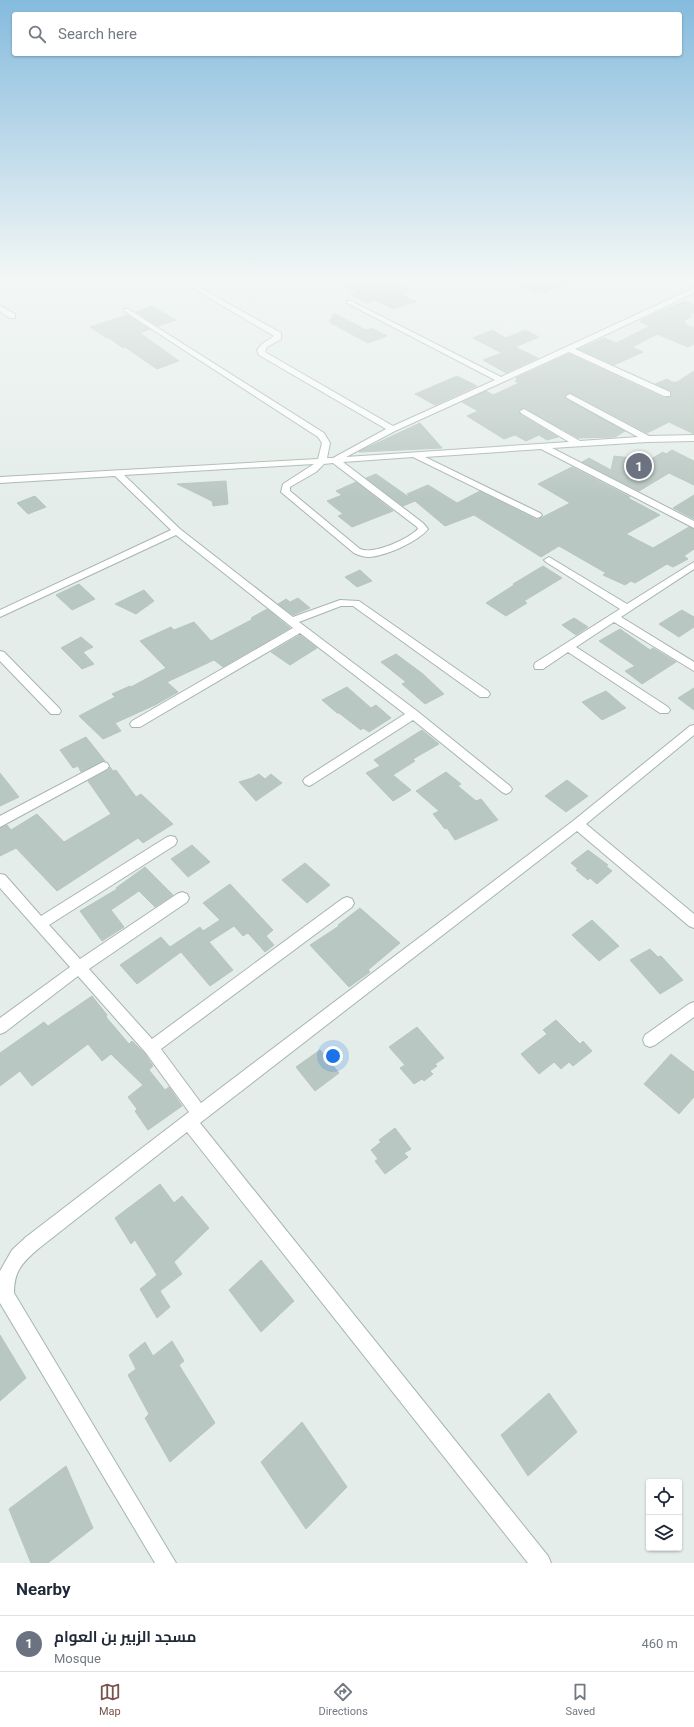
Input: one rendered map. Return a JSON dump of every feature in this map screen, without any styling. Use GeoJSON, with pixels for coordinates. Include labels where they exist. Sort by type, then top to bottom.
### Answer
{"type":"FeatureCollection","features":[{"type":"Feature","properties":{"kind":"street"},"geometry":{"type":"LineString","coordinates":[[193,353],[321,435],[326,443],[323,461],[314,470],[286,486],[285,492],[357,551],[370,554],[421,533],[423,530],[420,525],[335,460]]}},
{"type":"Feature","properties":{"kind":"street"},"geometry":{"type":"LineString","coordinates":[[262,353],[392,429]]}},
{"type":"Feature","properties":{"kind":"street"},"geometry":{"type":"LineString","coordinates":[[448,353],[500,380]]}},
{"type":"Feature","properties":{"kind":"street"},"geometry":{"type":"LineString","coordinates":[[335,460],[356,447],[392,429],[561,353]]}},
{"type":"Feature","properties":{"kind":"street"},"geometry":{"type":"LineString","coordinates":[[578,353],[666,394]]}},
{"type":"Feature","properties":{"kind":"street"},"geometry":{"type":"LineString","coordinates":[[570,396],[647,438]]}},
{"type":"Feature","properties":{"kind":"street"},"geometry":{"type":"LineString","coordinates":[[524,411],[577,443]]}},
{"type":"Feature","properties":{"kind":"street"},"geometry":{"type":"LineString","coordinates":[[0,480],[323,461],[647,438],[694,438]]}},
{"type":"Feature","properties":{"kind":"street"},"geometry":{"type":"LineString","coordinates":[[542,446],[694,525]]}},
{"type":"Feature","properties":{"kind":"street"},"geometry":{"type":"LineString","coordinates":[[414,455],[537,514]]}},
{"type":"Feature","properties":{"kind":"street"},"geometry":{"type":"LineString","coordinates":[[117,473],[177,531],[296,625],[413,714],[506,789]]}},
{"type":"Feature","properties":{"kind":"street"},"geometry":{"type":"LineString","coordinates":[[0,614],[177,531]]}},
{"type":"Feature","properties":{"kind":"street"},"geometry":{"type":"LineString","coordinates":[[548,560],[626,609]]}},
{"type":"Feature","properties":{"kind":"street"},"geometry":{"type":"LineString","coordinates":[[539,666],[626,609],[692,569]]}},
{"type":"Feature","properties":{"kind":"street"},"geometry":{"type":"LineString","coordinates":[[136,724],[296,625],[340,603],[355,603],[484,694]]}},
{"type":"Feature","properties":{"kind":"street"},"geometry":{"type":"LineString","coordinates":[[614,617],[694,667]]}},
{"type":"Feature","properties":{"kind":"street"},"geometry":{"type":"LineString","coordinates":[[568,647],[664,710]]}},
{"type":"Feature","properties":{"kind":"street"},"geometry":{"type":"LineString","coordinates":[[0,655],[55,711]]}},
{"type":"Feature","properties":{"kind":"street"},"geometry":{"type":"LineString","coordinates":[[309,781],[413,714]]}},
{"type":"Feature","properties":{"kind":"street"},"geometry":{"type":"LineString","coordinates":[[166,1563],[5,1295],[4,1282],[10,1267],[20,1253],[49,1229],[578,824],[694,728]]}},
{"type":"Feature","properties":{"kind":"street"},"geometry":{"type":"LineString","coordinates":[[0,822],[103,766]]}},
{"type":"Feature","properties":{"kind":"street"},"geometry":{"type":"LineString","coordinates":[[578,824],[694,922]]}},
{"type":"Feature","properties":{"kind":"street"},"geometry":{"type":"LineString","coordinates":[[41,923],[171,842]]}},
{"type":"Feature","properties":{"kind":"street"},"geometry":{"type":"LineString","coordinates":[[0,879],[41,923],[151,1048],[194,1118],[541,1563]]}},
{"type":"Feature","properties":{"kind":"street"},"geometry":{"type":"LineString","coordinates":[[0,1027],[80,967],[182,898]]}},
{"type":"Feature","properties":{"kind":"street"},"geometry":{"type":"LineString","coordinates":[[151,1048],[347,903]]}},
{"type":"Feature","properties":{"kind":"street"},"geometry":{"type":"LineString","coordinates":[[650,1040],[694,1009]]}},
{"type":"Feature","properties":{"kind":"building"},"geometry":{"type":"Polygon","coordinates":[[[134,353],[168,353],[179,361],[157,369],[134,353]]]}},
{"type":"Feature","properties":{"kind":"building"},"geometry":{"type":"Polygon","coordinates":[[[502,353],[527,353],[538,358],[506,373],[483,360],[502,353]]]}},
{"type":"Feature","properties":{"kind":"building"},"geometry":{"type":"Polygon","coordinates":[[[588,353],[641,353],[614,365],[588,353]]]}},
{"type":"Feature","properties":{"kind":"building"},"geometry":{"type":"Polygon","coordinates":[[[569,354],[664,398],[671,397],[671,391],[655,384],[667,379],[672,382],[677,382],[694,371],[694,434],[669,422],[647,433],[571,393],[565,396],[566,399],[625,431],[615,437],[578,438],[523,408],[519,411],[520,414],[558,437],[547,440],[539,435],[526,441],[515,435],[504,439],[467,416],[478,411],[462,402],[486,391],[493,395],[519,383],[515,381],[518,379],[516,378],[569,354]]]}},
{"type":"Feature","properties":{"kind":"building"},"geometry":{"type":"Polygon","coordinates":[[[457,376],[477,386],[435,405],[415,394],[457,376]]]}},
{"type":"Feature","properties":{"kind":"building"},"geometry":{"type":"Polygon","coordinates":[[[420,423],[442,448],[359,452],[360,451],[420,423]]]}},
{"type":"Feature","properties":{"kind":"building"},"geometry":{"type":"Polygon","coordinates":[[[672,450],[694,461],[694,485],[669,473],[639,491],[582,462],[589,458],[611,470],[614,456],[631,458],[631,455],[651,459],[663,452],[666,454],[672,450]]]}},
{"type":"Feature","properties":{"kind":"building"},"geometry":{"type":"Polygon","coordinates":[[[572,467],[630,497],[628,498],[660,515],[626,534],[653,548],[689,527],[694,529],[694,549],[684,556],[688,559],[673,567],[667,564],[635,583],[631,581],[625,585],[603,575],[606,573],[559,546],[541,557],[474,515],[445,526],[415,501],[403,506],[366,478],[376,474],[413,500],[407,494],[428,485],[457,503],[480,491],[537,520],[570,503],[538,484],[572,467]]]}},
{"type":"Feature","properties":{"kind":"building"},"geometry":{"type":"Polygon","coordinates":[[[226,481],[228,504],[213,506],[212,501],[177,484],[226,481]]]}},
{"type":"Feature","properties":{"kind":"building"},"geometry":{"type":"Polygon","coordinates":[[[356,482],[393,511],[352,527],[338,516],[343,514],[327,501],[342,495],[336,491],[356,482]]]}},
{"type":"Feature","properties":{"kind":"building"},"geometry":{"type":"Polygon","coordinates":[[[694,495],[694,519],[673,508],[694,495]]]}},
{"type":"Feature","properties":{"kind":"building"},"geometry":{"type":"Polygon","coordinates":[[[35,496],[46,507],[28,514],[17,503],[35,496]]]}},
{"type":"Feature","properties":{"kind":"building"},"geometry":{"type":"Polygon","coordinates":[[[543,566],[562,578],[524,601],[527,603],[506,616],[486,603],[514,585],[513,584],[543,566]]]}},
{"type":"Feature","properties":{"kind":"building"},"geometry":{"type":"Polygon","coordinates":[[[360,570],[372,581],[357,587],[345,577],[360,570]]]}},
{"type":"Feature","properties":{"kind":"building"},"geometry":{"type":"Polygon","coordinates":[[[79,584],[95,599],[72,610],[56,595],[79,584]]]}},
{"type":"Feature","properties":{"kind":"building"},"geometry":{"type":"Polygon","coordinates":[[[144,590],[154,601],[136,614],[115,604],[144,590]]]}},
{"type":"Feature","properties":{"kind":"building"},"geometry":{"type":"Polygon","coordinates":[[[298,598],[310,608],[293,615],[278,604],[286,599],[290,602],[298,598]]]}},
{"type":"Feature","properties":{"kind":"building"},"geometry":{"type":"Polygon","coordinates":[[[267,609],[290,628],[223,667],[214,660],[167,682],[178,692],[155,705],[115,723],[121,731],[103,739],[79,716],[115,697],[112,694],[130,686],[131,687],[166,668],[140,641],[171,627],[174,630],[194,622],[211,641],[253,619],[251,618],[267,609]]]}},
{"type":"Feature","properties":{"kind":"building"},"geometry":{"type":"Polygon","coordinates":[[[682,610],[694,617],[694,627],[679,637],[659,624],[682,610]]]}},
{"type":"Feature","properties":{"kind":"building"},"geometry":{"type":"Polygon","coordinates":[[[574,618],[588,627],[576,635],[562,625],[574,618]]]}},
{"type":"Feature","properties":{"kind":"building"},"geometry":{"type":"Polygon","coordinates":[[[620,629],[650,650],[653,648],[676,662],[642,684],[625,671],[635,666],[599,641],[620,629]]]}},
{"type":"Feature","properties":{"kind":"building"},"geometry":{"type":"Polygon","coordinates":[[[300,635],[317,648],[290,665],[271,652],[300,635]]]}},
{"type":"Feature","properties":{"kind":"building"},"geometry":{"type":"Polygon","coordinates":[[[81,637],[93,647],[83,652],[94,664],[82,669],[61,648],[81,637]]]}},
{"type":"Feature","properties":{"kind":"building"},"geometry":{"type":"Polygon","coordinates":[[[396,654],[423,674],[444,694],[425,704],[402,684],[406,682],[381,662],[396,654]]]}},
{"type":"Feature","properties":{"kind":"building"},"geometry":{"type":"Polygon","coordinates":[[[347,687],[371,708],[376,705],[391,718],[369,732],[363,728],[361,730],[322,700],[347,687]]]}},
{"type":"Feature","properties":{"kind":"building"},"geometry":{"type":"Polygon","coordinates":[[[694,688],[694,710],[678,698],[694,688]]]}},
{"type":"Feature","properties":{"kind":"building"},"geometry":{"type":"Polygon","coordinates":[[[606,691],[626,708],[602,720],[582,702],[606,691]]]}},
{"type":"Feature","properties":{"kind":"building"},"geometry":{"type":"Polygon","coordinates":[[[422,730],[439,744],[413,759],[415,761],[393,775],[411,790],[393,801],[366,773],[380,766],[374,760],[422,730]]]}},
{"type":"Feature","properties":{"kind":"building"},"geometry":{"type":"Polygon","coordinates":[[[86,737],[105,761],[81,772],[78,766],[73,768],[60,750],[86,737]]]}},
{"type":"Feature","properties":{"kind":"building"},"geometry":{"type":"Polygon","coordinates":[[[110,767],[113,771],[116,770],[136,797],[141,794],[173,824],[143,843],[138,838],[57,891],[16,848],[0,856],[0,828],[7,825],[11,830],[37,814],[64,842],[111,814],[88,781],[108,770],[110,767]]]}},
{"type":"Feature","properties":{"kind":"building"},"geometry":{"type":"Polygon","coordinates":[[[446,772],[461,784],[458,786],[476,801],[481,799],[498,820],[455,840],[447,828],[445,829],[433,814],[439,811],[416,791],[446,772]]]}},
{"type":"Feature","properties":{"kind":"building"},"geometry":{"type":"Polygon","coordinates":[[[0,773],[19,797],[0,806],[0,773]]]}},
{"type":"Feature","properties":{"kind":"building"},"geometry":{"type":"Polygon","coordinates":[[[259,774],[265,779],[271,774],[282,783],[256,801],[239,782],[259,774]]]}},
{"type":"Feature","properties":{"kind":"building"},"geometry":{"type":"Polygon","coordinates":[[[567,780],[588,796],[566,812],[545,796],[567,780]]]}},
{"type":"Feature","properties":{"kind":"building"},"geometry":{"type":"Polygon","coordinates":[[[192,845],[210,862],[188,877],[171,859],[192,845]]]}},
{"type":"Feature","properties":{"kind":"building"},"geometry":{"type":"Polygon","coordinates":[[[588,850],[608,865],[606,866],[612,871],[597,884],[590,878],[588,880],[576,870],[578,869],[571,863],[588,850]]]}},
{"type":"Feature","properties":{"kind":"building"},"geometry":{"type":"Polygon","coordinates":[[[305,863],[330,885],[307,903],[282,880],[305,863]]]}},
{"type":"Feature","properties":{"kind":"building"},"geometry":{"type":"Polygon","coordinates":[[[145,867],[173,895],[155,907],[139,891],[111,910],[124,927],[102,941],[80,911],[117,889],[116,888],[145,867]]]}},
{"type":"Feature","properties":{"kind":"building"},"geometry":{"type":"Polygon","coordinates":[[[230,884],[273,930],[266,936],[274,945],[265,952],[248,933],[243,936],[234,926],[209,942],[233,970],[210,986],[181,952],[137,984],[120,965],[161,937],[170,947],[200,927],[203,931],[220,920],[203,903],[230,884]]]}},
{"type":"Feature","properties":{"kind":"building"},"geometry":{"type":"Polygon","coordinates":[[[360,908],[400,943],[368,970],[370,972],[349,987],[310,945],[339,926],[338,925],[360,908]]]}},
{"type":"Feature","properties":{"kind":"building"},"geometry":{"type":"Polygon","coordinates":[[[592,920],[619,946],[599,961],[572,935],[592,920]]]}},
{"type":"Feature","properties":{"kind":"building"},"geometry":{"type":"Polygon","coordinates":[[[650,949],[658,957],[661,956],[683,980],[660,994],[630,960],[650,949]]]}},
{"type":"Feature","properties":{"kind":"building"},"geometry":{"type":"Polygon","coordinates":[[[92,996],[107,1015],[106,1017],[129,1044],[132,1041],[145,1054],[153,1066],[149,1070],[165,1090],[169,1087],[182,1106],[148,1130],[135,1111],[137,1109],[128,1097],[143,1085],[111,1054],[102,1061],[88,1044],[32,1086],[20,1071],[0,1086],[0,1053],[44,1022],[48,1026],[92,996]]]}},
{"type":"Feature","properties":{"kind":"building"},"geometry":{"type":"Polygon","coordinates":[[[556,1020],[580,1044],[583,1041],[592,1051],[573,1066],[569,1062],[561,1069],[554,1062],[539,1074],[521,1054],[547,1034],[543,1030],[556,1020]]]}},
{"type":"Feature","properties":{"kind":"building"},"geometry":{"type":"Polygon","coordinates":[[[417,1027],[444,1058],[435,1064],[437,1066],[430,1071],[433,1074],[424,1081],[422,1079],[414,1084],[400,1068],[405,1065],[389,1047],[417,1027]]]}},
{"type":"Feature","properties":{"kind":"building"},"geometry":{"type":"Polygon","coordinates":[[[320,1050],[339,1073],[315,1091],[296,1067],[320,1050]]]}},
{"type":"Feature","properties":{"kind":"building"},"geometry":{"type":"Polygon","coordinates":[[[671,1054],[694,1072],[694,1097],[679,1114],[644,1084],[671,1054]]]}},
{"type":"Feature","properties":{"kind":"building"},"geometry":{"type":"Polygon","coordinates":[[[395,1128],[411,1149],[404,1153],[408,1157],[385,1174],[375,1161],[378,1159],[371,1150],[381,1142],[379,1140],[395,1128]]]}},
{"type":"Feature","properties":{"kind":"building"},"geometry":{"type":"Polygon","coordinates":[[[160,1184],[174,1203],[182,1196],[209,1228],[174,1262],[182,1274],[160,1291],[170,1307],[157,1318],[140,1289],[157,1275],[135,1240],[131,1244],[115,1218],[160,1184]]]}},
{"type":"Feature","properties":{"kind":"building"},"geometry":{"type":"Polygon","coordinates":[[[261,1260],[294,1301],[261,1332],[229,1290],[261,1260]]]}},
{"type":"Feature","properties":{"kind":"building"},"geometry":{"type":"Polygon","coordinates":[[[0,1335],[26,1378],[0,1401],[0,1335]]]}},
{"type":"Feature","properties":{"kind":"building"},"geometry":{"type":"Polygon","coordinates":[[[172,1341],[184,1361],[179,1365],[215,1423],[170,1462],[145,1418],[149,1414],[128,1375],[136,1369],[129,1355],[145,1342],[153,1356],[172,1341]]]}},
{"type":"Feature","properties":{"kind":"building"},"geometry":{"type":"Polygon","coordinates":[[[549,1393],[577,1432],[528,1476],[501,1435],[549,1393]]]}},
{"type":"Feature","properties":{"kind":"building"},"geometry":{"type":"Polygon","coordinates":[[[302,1422],[347,1487],[306,1529],[261,1462],[302,1422]]]}},
{"type":"Feature","properties":{"kind":"building"},"geometry":{"type":"Polygon","coordinates":[[[66,1466],[93,1528],[48,1563],[31,1563],[9,1509],[66,1466]]]}},
{"type":"Feature","properties":{"kind":"place","name":"مسجد الزبير بن العوام"},"geometry":{"type":"Point","coordinates":[639,466]}}]}
